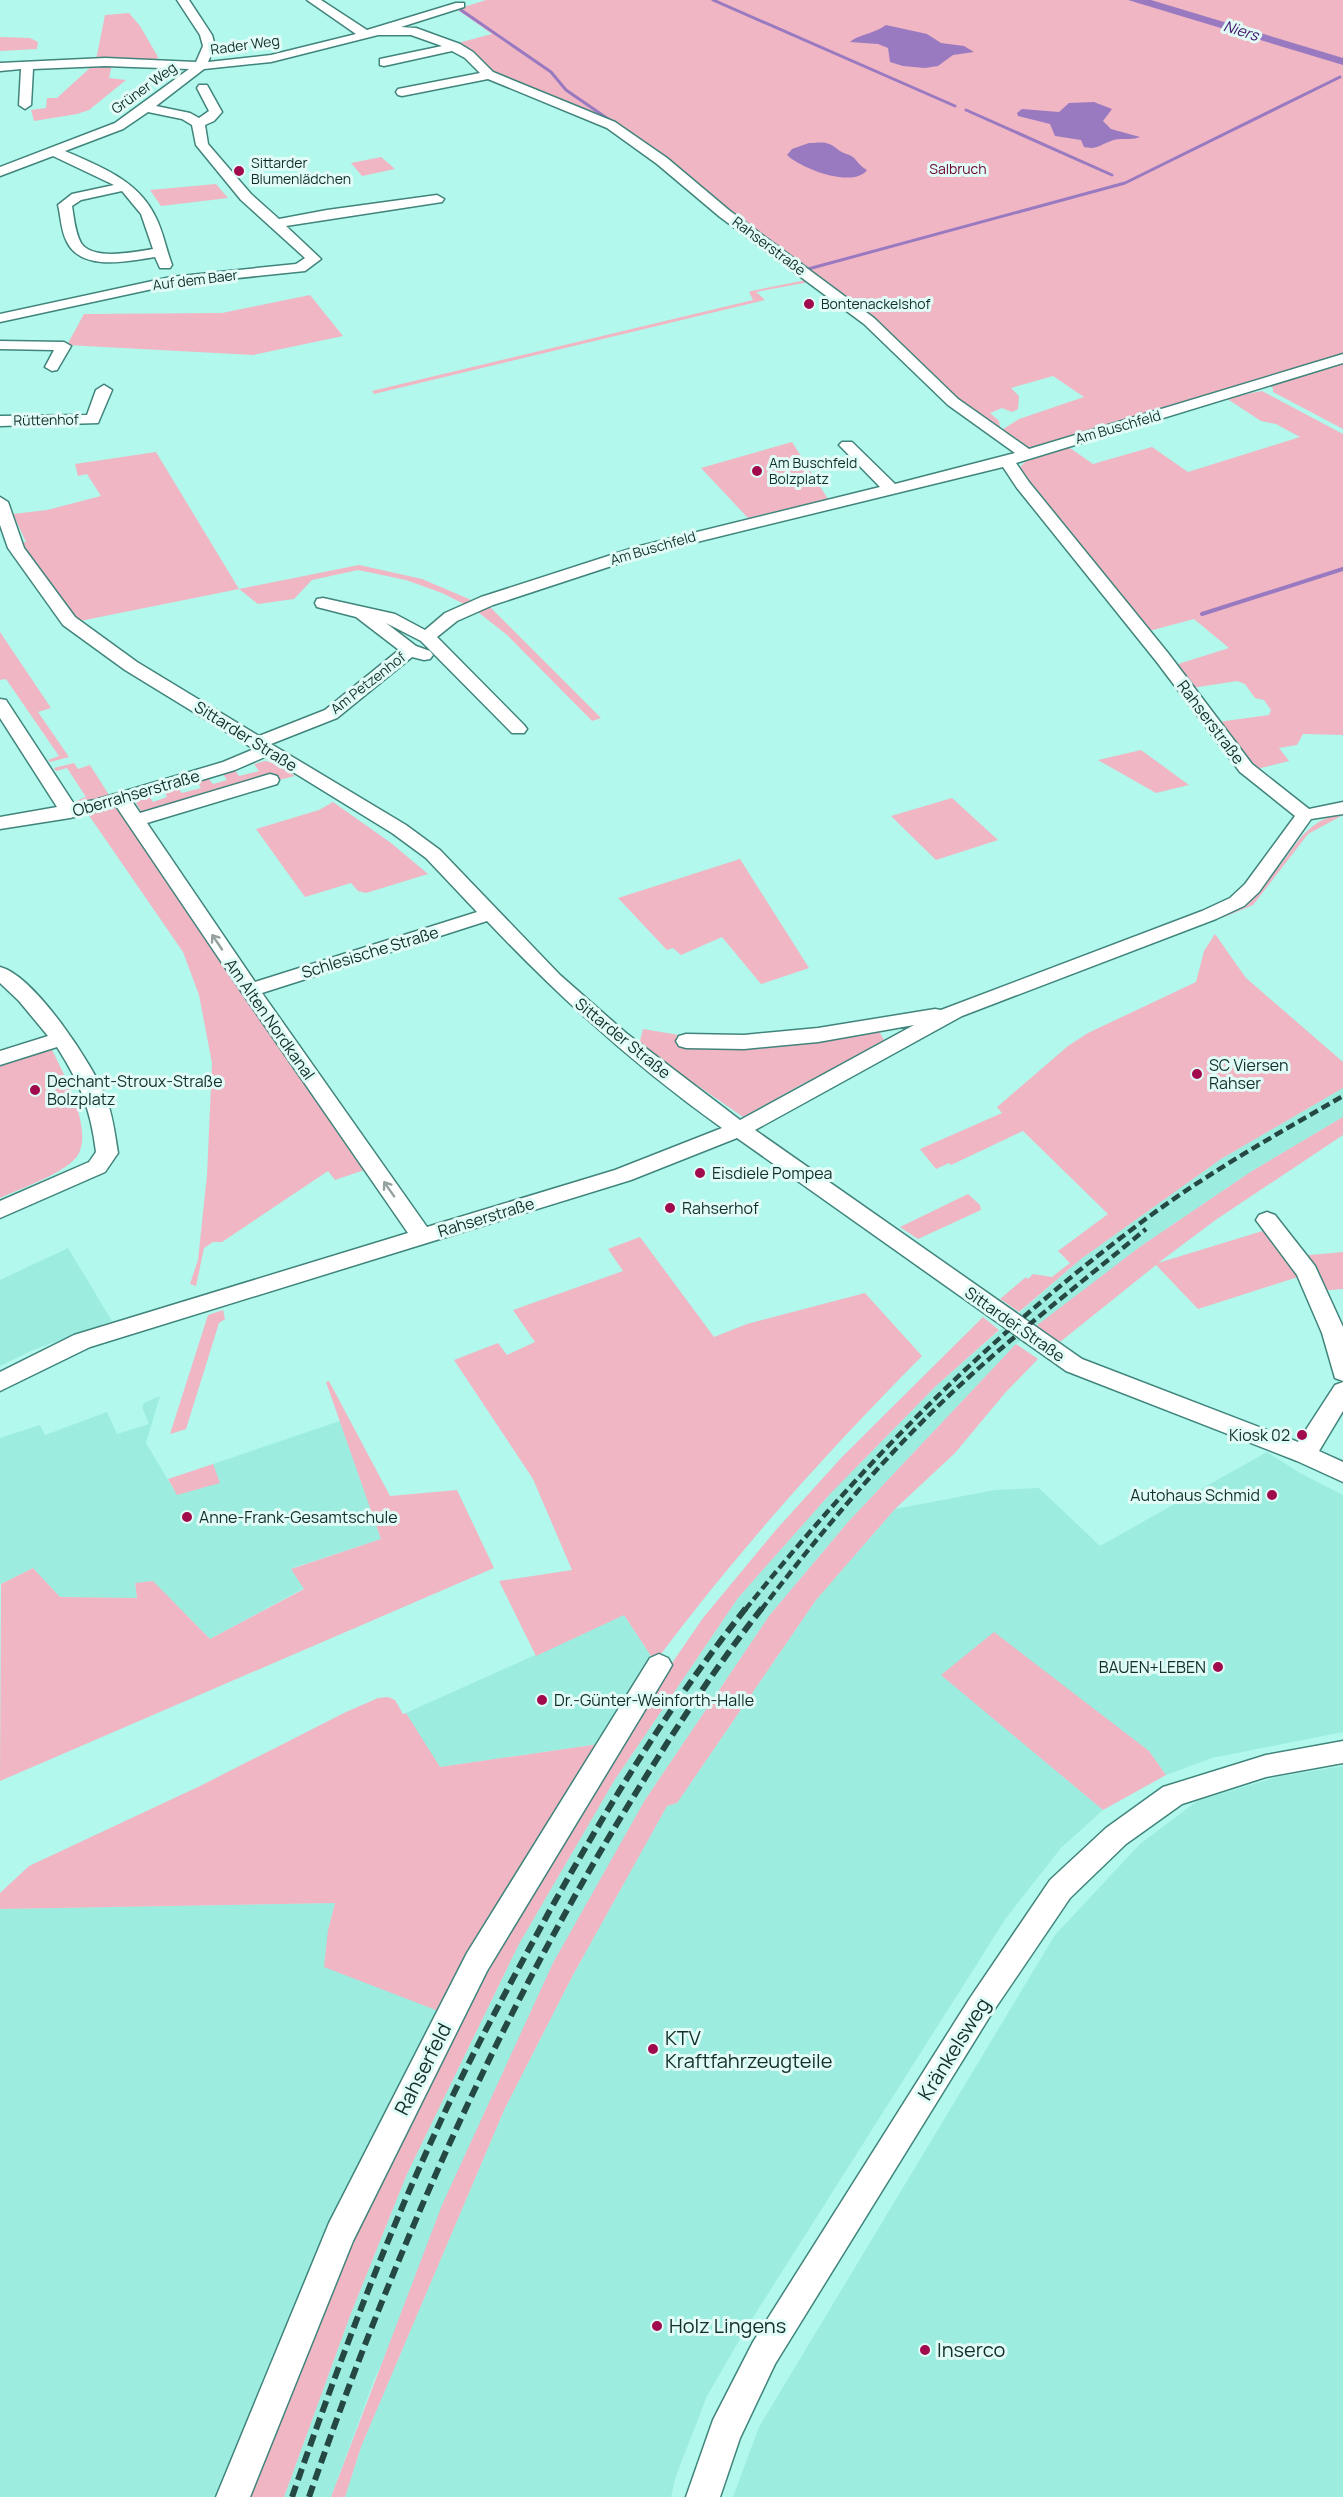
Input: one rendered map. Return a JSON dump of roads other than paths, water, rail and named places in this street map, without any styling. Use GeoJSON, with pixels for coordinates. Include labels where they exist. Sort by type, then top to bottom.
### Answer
{"type":"FeatureCollection","features":[{"type":"Feature","properties":{"kind":"street","name":"Grüner Weg"},"geometry":{"type":"LineString","coordinates":[[0,172],[119,126],[200,66],[209,46],[206,35],[183,0]]}},
{"type":"Feature","properties":{"kind":"street"},"geometry":{"type":"LineString","coordinates":[[313,0],[372,33]]}},
{"type":"Feature","properties":{"kind":"street","name":"Rader Weg"},"geometry":{"type":"LineString","coordinates":[[0,67],[104,62],[200,66],[267,59],[372,33],[460,4]]}},
{"type":"Feature","properties":{"kind":"street","name":"Rahserstraße"},"geometry":{"type":"LineString","coordinates":[[372,33],[416,32],[456,47],[469,55],[489,75],[611,125],[869,321],[953,402],[1026,454]]}},
{"type":"Feature","properties":{"kind":"street"},"geometry":{"type":"LineString","coordinates":[[384,62],[456,47]]}},
{"type":"Feature","properties":{"kind":"street"},"geometry":{"type":"LineString","coordinates":[[25,105],[27,66]]}},
{"type":"Feature","properties":{"kind":"street"},"geometry":{"type":"LineString","coordinates":[[402,92],[489,75]]}},
{"type":"Feature","properties":{"kind":"street"},"geometry":{"type":"LineString","coordinates":[[146,108],[186,116],[198,123],[216,112],[203,88]]}},
{"type":"Feature","properties":{"kind":"street","name":"Auf dem Baer"},"geometry":{"type":"LineString","coordinates":[[0,318],[26,329],[171,281],[300,268],[314,259],[246,197],[202,145],[198,123]]}},
{"type":"Feature","properties":{"kind":"street"},"geometry":{"type":"LineString","coordinates":[[53,151],[108,176],[124,187],[146,209],[171,281]]}},
{"type":"Feature","properties":{"kind":"street"},"geometry":{"type":"LineString","coordinates":[[124,187],[77,197],[65,205],[74,242],[81,251],[95,256],[124,257],[160,252]]}},
{"type":"Feature","properties":{"kind":"street"},"geometry":{"type":"LineString","coordinates":[[276,224],[327,214],[437,199]]}},
{"type":"Feature","properties":{"kind":"street"},"geometry":{"type":"LineString","coordinates":[[0,345],[26,329],[64,346],[52,367]]}},
{"type":"Feature","properties":{"kind":"street","name":"Am Buschfeld"},"geometry":{"type":"LineString","coordinates":[[427,637],[451,617],[563,574],[710,532],[1007,461],[1343,358]]}},
{"type":"Feature","properties":{"kind":"street","name":"Rüttenhof"},"geometry":{"type":"LineString","coordinates":[[0,421],[91,425],[104,390]]}},
{"type":"Feature","properties":{"kind":"street"},"geometry":{"type":"LineString","coordinates":[[847,445],[891,489]]}},
{"type":"Feature","properties":{"kind":"street","name":"Rahserstraße"},"geometry":{"type":"LineString","coordinates":[[0,1382],[82,1341],[624,1175],[739,1129],[955,1011],[1209,915],[1237,902],[1252,888],[1305,815],[1246,768],[1162,657],[1023,485],[1007,461]]}},
{"type":"Feature","properties":{"kind":"street","name":"Sittarder Straße"},"geometry":{"type":"LineString","coordinates":[[0,502],[9,530],[8,550],[77,627],[131,666],[264,745],[433,854],[553,979],[586,1010],[739,1129],[1074,1365],[1306,1455],[1343,1473]]}},
{"type":"Feature","properties":{"kind":"street","name":"Am Petzenhof"},"geometry":{"type":"LineString","coordinates":[[323,603],[389,618],[427,637],[518,729]]}},
{"type":"Feature","properties":{"kind":"street","name":"Am Petzenhof"},"geometry":{"type":"LineString","coordinates":[[362,613],[410,650],[423,655],[443,654]]}},
{"type":"Feature","properties":{"kind":"street","name":"Am Petzenhof"},"geometry":{"type":"LineString","coordinates":[[264,745],[331,714],[410,650]]}},
{"type":"Feature","properties":{"kind":"street"},"geometry":{"type":"LineString","coordinates":[[0,704],[70,812]]}},
{"type":"Feature","properties":{"kind":"street","name":"Oberrahserstraße"},"geometry":{"type":"LineString","coordinates":[[0,824],[70,812],[121,799],[229,766],[264,745]]}},
{"type":"Feature","properties":{"kind":"street","name":"Oberrahserstraße"},"geometry":{"type":"LineString","coordinates":[[135,821],[270,780]]}},
{"type":"Feature","properties":{"kind":"street","name":"Am Alten Nordkanal"},"geometry":{"type":"LineString","coordinates":[[121,799],[250,990],[422,1236]]}},
{"type":"Feature","properties":{"kind":"street"},"geometry":{"type":"LineString","coordinates":[[1305,815],[1343,808]]}},
{"type":"Feature","properties":{"kind":"street","name":"Schlesische Straße"},"geometry":{"type":"LineString","coordinates":[[250,990],[490,914]]}},
{"type":"Feature","properties":{"kind":"street"},"geometry":{"type":"LineString","coordinates":[[0,973],[12,982],[62,1039],[92,1090],[103,1120],[107,1153],[97,1167],[0,1210]]}},
{"type":"Feature","properties":{"kind":"street","name":"Rahserstraße"},"geometry":{"type":"LineString","coordinates":[[686,1041],[744,1042],[818,1035],[955,1011]]}},
{"type":"Feature","properties":{"kind":"street"},"geometry":{"type":"LineString","coordinates":[[0,1058],[62,1039]]}},
{"type":"Feature","properties":{"kind":"street"},"geometry":{"type":"LineString","coordinates":[[1267,1220],[1308,1272],[1334,1333],[1343,1372]]}},
{"type":"Feature","properties":{"kind":"street"},"geometry":{"type":"LineString","coordinates":[[1306,1455],[1308,1447],[1343,1391]]}},
{"type":"Feature","properties":{"kind":"street","name":"Rahserfeld"},"geometry":{"type":"LineString","coordinates":[[233,2497],[340,2234],[477,1962],[659,1665]]}},
{"type":"Feature","properties":{"kind":"street","name":"Kränkelsweg"},"geometry":{"type":"LineString","coordinates":[[703,2497],[725,2432],[764,2353],[980,2007],[1060,1889],[1116,1836],[1173,1795],[1266,1766],[1343,1752]]}},
{"type":"Feature","properties":{"kind":"water","name":"Niers"},"geometry":{"type":"Polygon","coordinates":[[[1128,0],[1151,0],[1343,58],[1343,65],[1128,0]]]}},
{"type":"Feature","properties":{"kind":"water"},"geometry":{"type":"Polygon","coordinates":[[[886,25],[927,34],[941,43],[964,46],[974,52],[953,55],[938,66],[925,68],[890,62],[888,48],[878,44],[850,42],[886,25]]]}},
{"type":"Feature","properties":{"kind":"water"},"geometry":{"type":"Polygon","coordinates":[[[1094,102],[1112,109],[1103,121],[1111,129],[1140,137],[1114,140],[1088,148],[1084,147],[1081,140],[1055,136],[1050,124],[1018,116],[1017,113],[1022,109],[1059,112],[1069,103],[1094,102]]]}},
{"type":"Feature","properties":{"kind":"water"},"geometry":{"type":"Polygon","coordinates":[[[809,143],[829,144],[853,157],[867,170],[850,178],[839,177],[803,166],[787,155],[792,149],[809,143]]]}},
{"type":"Feature","properties":{"kind":"waterway"},"geometry":{"type":"LineString","coordinates":[[713,0],[955,106]]}},
{"type":"Feature","properties":{"kind":"waterway"},"geometry":{"type":"LineString","coordinates":[[461,10],[551,72],[566,90],[614,123]]}},
{"type":"Feature","properties":{"kind":"waterway"},"geometry":{"type":"LineString","coordinates":[[808,269],[1125,183],[1340,77]]}},
{"type":"Feature","properties":{"kind":"waterway"},"geometry":{"type":"LineString","coordinates":[[966,110],[1112,175]]}},
{"type":"Feature","properties":{"kind":"waterway"},"geometry":{"type":"LineString","coordinates":[[1202,614],[1343,569]]}},
{"type":"Feature","properties":{"kind":"railway"},"geometry":{"type":"LineString","coordinates":[[745,1610],[790,1555],[883,1451],[931,1402],[1033,1309],[1087,1264],[1191,1187],[1343,1096]]}},
{"type":"Feature","properties":{"kind":"railway"},"geometry":{"type":"LineString","coordinates":[[761,1610],[844,1507],[934,1410],[1011,1340],[1146,1229]]}},
{"type":"Feature","properties":{"kind":"railway"},"geometry":{"type":"LineString","coordinates":[[292,2497],[378,2267],[436,2131],[476,2048],[549,1912],[617,1794],[692,1680],[746,1608]]}},
{"type":"Feature","properties":{"kind":"railway"},"geometry":{"type":"LineString","coordinates":[[309,2497],[374,2321],[410,2234],[447,2148],[529,1980],[574,1898],[654,1763],[706,1684],[762,1608]]}},
{"type":"Feature","properties":{"kind":"place","name":"Sittarder Blumenlädchen"},"geometry":{"type":"Point","coordinates":[239,171]}},
{"type":"Feature","properties":{"kind":"place","name":"Bontenackelshof"},"geometry":{"type":"Point","coordinates":[809,304]}},
{"type":"Feature","properties":{"kind":"place","name":"Am Buschfeld Bolzplatz"},"geometry":{"type":"Point","coordinates":[757,471]}},
{"type":"Feature","properties":{"kind":"place","name":"SC Viersen Rahser"},"geometry":{"type":"Point","coordinates":[1197,1074]}},
{"type":"Feature","properties":{"kind":"place","name":"Dechant-Stroux-Straße Bolzplatz"},"geometry":{"type":"Point","coordinates":[35,1090]}},
{"type":"Feature","properties":{"kind":"place","name":"Eisdiele Pompea"},"geometry":{"type":"Point","coordinates":[700,1173]}},
{"type":"Feature","properties":{"kind":"place","name":"Rahserhof"},"geometry":{"type":"Point","coordinates":[670,1208]}},
{"type":"Feature","properties":{"kind":"place","name":"Kiosk 02"},"geometry":{"type":"Point","coordinates":[1302,1435]}},
{"type":"Feature","properties":{"kind":"place","name":"Autohaus Schmid"},"geometry":{"type":"Point","coordinates":[1272,1495]}},
{"type":"Feature","properties":{"kind":"place","name":"Anne-Frank-Gesamtschule"},"geometry":{"type":"Point","coordinates":[187,1517]}},
{"type":"Feature","properties":{"kind":"place","name":"BAUEN+LEBEN"},"geometry":{"type":"Point","coordinates":[1218,1667]}},
{"type":"Feature","properties":{"kind":"place","name":"Dr.-Günter-Weinforth-Halle"},"geometry":{"type":"Point","coordinates":[542,1700]}},
{"type":"Feature","properties":{"kind":"place","name":"KTV Kraftfahrzeugteile"},"geometry":{"type":"Point","coordinates":[653,2049]}},
{"type":"Feature","properties":{"kind":"place","name":"Holz Lingens"},"geometry":{"type":"Point","coordinates":[657,2326]}},
{"type":"Feature","properties":{"kind":"place","name":"Inserco"},"geometry":{"type":"Point","coordinates":[925,2350]}},
{"type":"Feature","properties":{"kind":"park label","name":"Salbruch"},"geometry":{"type":"Point","coordinates":[958,169]}}]}
